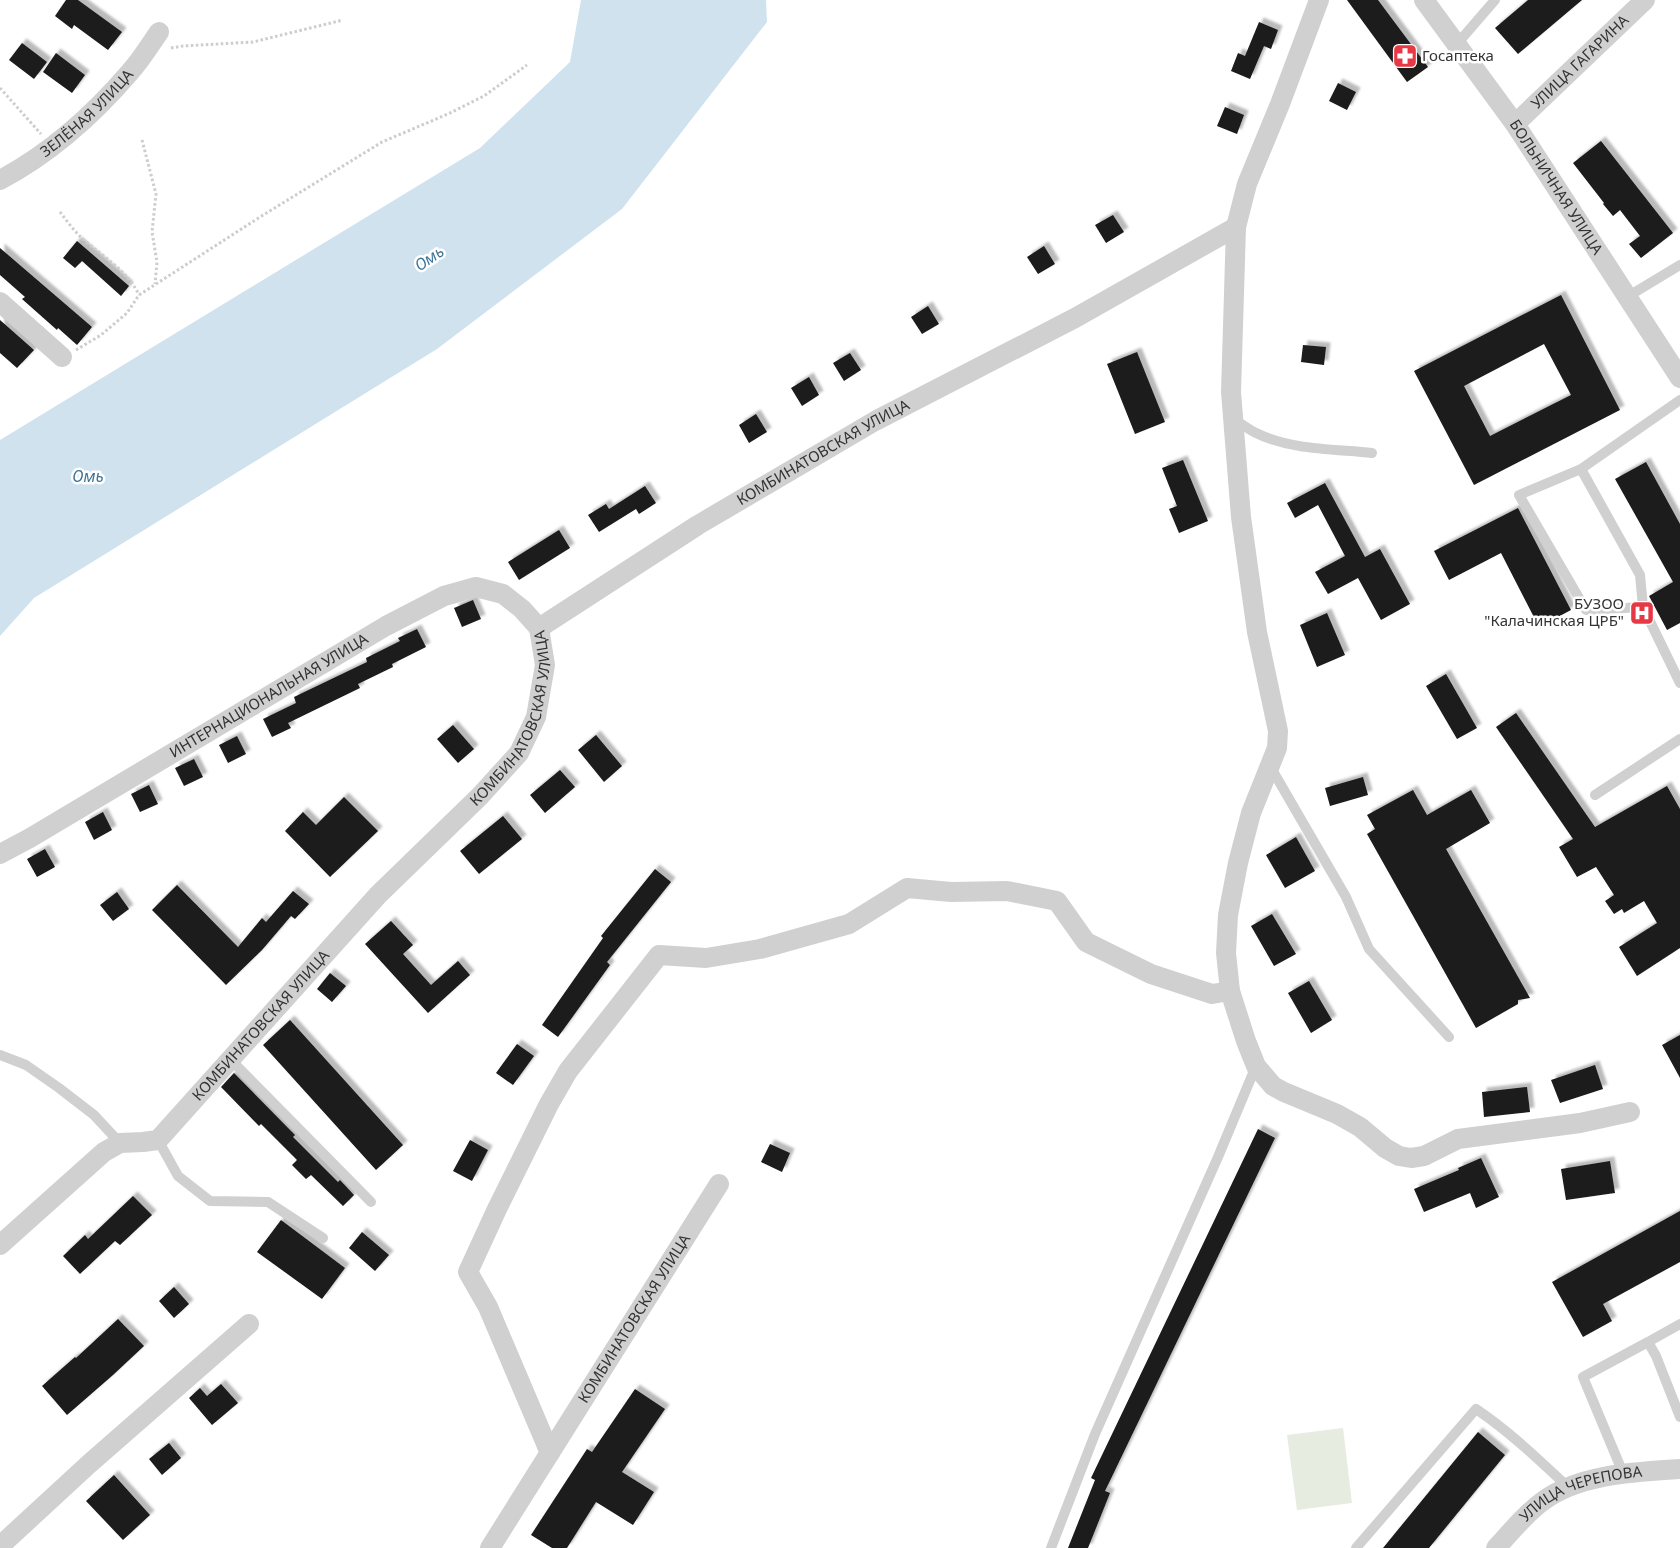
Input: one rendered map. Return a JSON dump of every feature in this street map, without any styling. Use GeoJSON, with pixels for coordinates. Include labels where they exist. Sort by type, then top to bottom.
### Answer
{"type":"FeatureCollection","features":[{"type":"Feature","properties":{"kind":"street"},"geometry":{"type":"LineString","coordinates":[[1319,0],[1280,104],[1247,184],[1236,227],[1231,392],[1241,517],[1257,632],[1278,731],[1277,748],[1251,813],[1238,863],[1228,914],[1226,953],[1230,991],[1256,1066],[1273,1086],[1337,1114],[1360,1127],[1385,1148],[1399,1156],[1411,1158],[1424,1156],[1458,1140],[1580,1123],[1630,1112]]}},
{"type":"Feature","properties":{"kind":"street","name":"БОЛЬНИЧНАЯ УЛИЦА"},"geometry":{"type":"LineString","coordinates":[[1424,0],[1515,124],[1680,378]]}},
{"type":"Feature","properties":{"kind":"street","name":"УЛИЦА ГАГАРИНА"},"geometry":{"type":"LineString","coordinates":[[1515,124],[1645,0]]}},
{"type":"Feature","properties":{"kind":"street","name":"ЗЕЛЁНАЯ УЛИЦА"},"geometry":{"type":"LineString","coordinates":[[0,180],[15,172],[52,146],[84,119],[130,72],[160,32]]}},
{"type":"Feature","properties":{"kind":"street","name":"КОМБИНАТОВСКАЯ УЛИЦА"},"geometry":{"type":"LineString","coordinates":[[158,1140],[378,895],[480,796],[518,753],[536,718],[546,665],[539,628],[698,525],[866,426],[1075,318],[1236,227]]}},
{"type":"Feature","properties":{"kind":"street"},"geometry":{"type":"LineString","coordinates":[[0,302],[62,357]]}},
{"type":"Feature","properties":{"kind":"street","name":"ИНТЕРНАЦИОНАЛЬНАЯ УЛИЦА"},"geometry":{"type":"LineString","coordinates":[[0,854],[377,631],[444,596],[476,587],[503,594],[539,628]]}},
{"type":"Feature","properties":{"kind":"street"},"geometry":{"type":"LineString","coordinates":[[550,1453],[488,1306],[468,1272],[496,1209],[568,1071],[659,955],[706,958],[760,949],[849,924],[907,888],[951,892],[1007,891],[1057,901],[1086,942],[1152,974],[1212,994],[1230,991]]}},
{"type":"Feature","properties":{"kind":"street"},"geometry":{"type":"LineString","coordinates":[[0,1245],[104,1152],[120,1143],[158,1140]]}},
{"type":"Feature","properties":{"kind":"street","name":"КОМБИНАТОВСКАЯ УЛИЦА"},"geometry":{"type":"LineString","coordinates":[[490,1548],[719,1184]]}},
{"type":"Feature","properties":{"kind":"street"},"geometry":{"type":"LineString","coordinates":[[0,1546],[89,1464],[249,1324]]}},
{"type":"Feature","properties":{"kind":"street","name":"УЛИЦА ЧЕРЕПОВА"},"geometry":{"type":"LineString","coordinates":[[1498,1548],[1542,1501],[1568,1487],[1623,1473],[1680,1469]]}},
{"type":"Feature","properties":{"kind":"lane"},"geometry":{"type":"LineString","coordinates":[[1457,44],[1495,0]]}},
{"type":"Feature","properties":{"kind":"lane"},"geometry":{"type":"LineString","coordinates":[[1627,297],[1680,265]]}},
{"type":"Feature","properties":{"kind":"lane"},"geometry":{"type":"LineString","coordinates":[[1643,607],[1586,610],[1519,495],[1581,469],[1680,400]]}},
{"type":"Feature","properties":{"kind":"lane"},"geometry":{"type":"LineString","coordinates":[[1233,418],[1254,432],[1277,441],[1311,448],[1372,453]]}},
{"type":"Feature","properties":{"kind":"lane"},"geometry":{"type":"LineString","coordinates":[[1581,469],[1640,575],[1643,607],[1680,682]]}},
{"type":"Feature","properties":{"kind":"lane"},"geometry":{"type":"LineString","coordinates":[[1595,795],[1680,739]]}},
{"type":"Feature","properties":{"kind":"lane"},"geometry":{"type":"LineString","coordinates":[[1270,766],[1346,897],[1368,948],[1449,1038]]}},
{"type":"Feature","properties":{"kind":"lane"},"geometry":{"type":"LineString","coordinates":[[0,1055],[26,1066],[60,1088],[94,1115],[120,1143]]}},
{"type":"Feature","properties":{"kind":"lane"},"geometry":{"type":"LineString","coordinates":[[231,1060],[371,1202]]}},
{"type":"Feature","properties":{"kind":"lane"},"geometry":{"type":"LineString","coordinates":[[1050,1548],[1095,1434],[1218,1157],[1256,1066]]}},
{"type":"Feature","properties":{"kind":"lane"},"geometry":{"type":"LineString","coordinates":[[158,1140],[178,1176],[210,1201],[268,1202],[323,1238]]}},
{"type":"Feature","properties":{"kind":"lane"},"geometry":{"type":"LineString","coordinates":[[1623,1473],[1583,1376],[1680,1324]]}},
{"type":"Feature","properties":{"kind":"lane"},"geometry":{"type":"LineString","coordinates":[[1648,1342],[1656,1356],[1680,1417]]}},
{"type":"Feature","properties":{"kind":"lane"},"geometry":{"type":"LineString","coordinates":[[1356,1548],[1476,1410],[1500,1425],[1568,1487]]}},
{"type":"Feature","properties":{"kind":"path"},"geometry":{"type":"LineString","coordinates":[[143,54],[183,46],[253,42],[343,20]]}},
{"type":"Feature","properties":{"kind":"path"},"geometry":{"type":"LineString","coordinates":[[62,357],[101,335],[126,313],[139,295],[260,216],[382,142],[448,114],[484,96],[527,65]]}},
{"type":"Feature","properties":{"kind":"path"},"geometry":{"type":"LineString","coordinates":[[0,88],[52,146]]}},
{"type":"Feature","properties":{"kind":"path"},"geometry":{"type":"LineString","coordinates":[[142,140],[156,194],[152,232],[157,262],[155,284]]}},
{"type":"Feature","properties":{"kind":"path"},"geometry":{"type":"LineString","coordinates":[[60,212],[82,238],[117,266],[134,285],[139,295]]}},
{"type":"Feature","properties":{"kind":"shaded area"},"geometry":{"type":"Polygon","coordinates":[[[1343,1428],[1352,1503],[1297,1510],[1287,1435],[1343,1428]]]}},
{"type":"Feature","properties":{"kind":"water","name":"Омь"},"geometry":{"type":"Polygon","coordinates":[[[581,0],[766,0],[767,22],[622,209],[437,349],[34,598],[0,636],[0,440],[480,148],[570,62],[581,0]]]}},
{"type":"Feature","properties":{"kind":"building"},"geometry":{"type":"Polygon","coordinates":[[[66,0],[78,0],[122,32],[108,50],[74,25],[72,29],[55,16],[66,0]]]}},
{"type":"Feature","properties":{"kind":"building"},"geometry":{"type":"Polygon","coordinates":[[[1347,0],[1378,0],[1428,67],[1407,82],[1347,0]]]}},
{"type":"Feature","properties":{"kind":"building"},"geometry":{"type":"Polygon","coordinates":[[[1528,0],[1582,0],[1518,54],[1495,28],[1528,0]]]}},
{"type":"Feature","properties":{"kind":"building"},"geometry":{"type":"Polygon","coordinates":[[[1259,22],[1278,30],[1271,49],[1264,46],[1250,79],[1231,71],[1238,53],[1245,56],[1259,22]]]}},
{"type":"Feature","properties":{"kind":"building"},"geometry":{"type":"Polygon","coordinates":[[[22,43],[47,62],[34,79],[9,60],[22,43]]]}},
{"type":"Feature","properties":{"kind":"building"},"geometry":{"type":"Polygon","coordinates":[[[56,53],[85,75],[72,93],[43,72],[56,53]]]}},
{"type":"Feature","properties":{"kind":"building"},"geometry":{"type":"Polygon","coordinates":[[[1338,83],[1356,92],[1347,110],[1329,101],[1338,83]]]}},
{"type":"Feature","properties":{"kind":"building"},"geometry":{"type":"Polygon","coordinates":[[[1225,107],[1244,115],[1237,134],[1217,126],[1225,107]]]}},
{"type":"Feature","properties":{"kind":"building"},"geometry":{"type":"Polygon","coordinates":[[[1601,141],[1673,233],[1641,258],[1629,244],[1640,236],[1620,210],[1613,216],[1573,163],[1601,141]]]}},
{"type":"Feature","properties":{"kind":"building"},"geometry":{"type":"Polygon","coordinates":[[[1113,215],[1124,232],[1106,243],[1095,225],[1113,215]]]}},
{"type":"Feature","properties":{"kind":"building"},"geometry":{"type":"Polygon","coordinates":[[[77,241],[129,286],[121,296],[82,261],[75,268],[63,258],[77,241]]]}},
{"type":"Feature","properties":{"kind":"building"},"geometry":{"type":"Polygon","coordinates":[[[1044,246],[1055,264],[1038,274],[1027,257],[1044,246]]]}},
{"type":"Feature","properties":{"kind":"building"},"geometry":{"type":"Polygon","coordinates":[[[0,248],[92,327],[77,345],[22,299],[25,297],[0,275],[0,248]]]}},
{"type":"Feature","properties":{"kind":"building"},"geometry":{"type":"Polygon","coordinates":[[[1561,295],[1620,410],[1474,485],[1414,371],[1561,295]],[[1544,344],[1464,386],[1490,436],[1571,395],[1544,344]]]}},
{"type":"Feature","properties":{"kind":"building"},"geometry":{"type":"Polygon","coordinates":[[[928,306],[939,324],[922,334],[911,317],[928,306]]]}},
{"type":"Feature","properties":{"kind":"building"},"geometry":{"type":"Polygon","coordinates":[[[0,320],[34,350],[17,368],[0,353],[0,320]]]}},
{"type":"Feature","properties":{"kind":"building"},"geometry":{"type":"Polygon","coordinates":[[[1303,345],[1326,347],[1324,365],[1301,362],[1303,345]]]}},
{"type":"Feature","properties":{"kind":"building"},"geometry":{"type":"Polygon","coordinates":[[[1137,352],[1165,422],[1135,434],[1107,364],[1137,352]]]}},
{"type":"Feature","properties":{"kind":"building"},"geometry":{"type":"Polygon","coordinates":[[[850,353],[861,370],[844,381],[833,363],[850,353]]]}},
{"type":"Feature","properties":{"kind":"building"},"geometry":{"type":"Polygon","coordinates":[[[809,377],[819,395],[802,406],[791,388],[809,377]]]}},
{"type":"Feature","properties":{"kind":"building"},"geometry":{"type":"Polygon","coordinates":[[[756,414],[767,432],[749,443],[739,425],[756,414]]]}},
{"type":"Feature","properties":{"kind":"building"},"geometry":{"type":"Polygon","coordinates":[[[1183,460],[1208,521],[1179,533],[1169,509],[1177,506],[1162,468],[1183,460]]]}},
{"type":"Feature","properties":{"kind":"building"},"geometry":{"type":"Polygon","coordinates":[[[1646,462],[1680,524],[1680,623],[1667,630],[1649,596],[1673,582],[1615,479],[1646,462]]]}},
{"type":"Feature","properties":{"kind":"building"},"geometry":{"type":"Polygon","coordinates":[[[1325,483],[1365,557],[1380,549],[1410,604],[1381,620],[1358,578],[1328,594],[1315,572],[1345,556],[1318,505],[1295,518],[1287,503],[1325,483]]]}},
{"type":"Feature","properties":{"kind":"building"},"geometry":{"type":"Polygon","coordinates":[[[645,486],[656,503],[639,514],[636,509],[599,532],[588,515],[606,504],[609,509],[645,486]]]}},
{"type":"Feature","properties":{"kind":"building"},"geometry":{"type":"Polygon","coordinates":[[[1518,508],[1571,610],[1539,627],[1501,553],[1449,580],[1434,551],[1518,508]]]}},
{"type":"Feature","properties":{"kind":"building"},"geometry":{"type":"Polygon","coordinates":[[[559,530],[570,548],[519,580],[508,562],[559,530]]]}},
{"type":"Feature","properties":{"kind":"building"},"geometry":{"type":"Polygon","coordinates":[[[473,600],[481,619],[462,627],[454,608],[473,600]]]}},
{"type":"Feature","properties":{"kind":"building"},"geometry":{"type":"Polygon","coordinates":[[[1327,613],[1345,655],[1317,667],[1300,625],[1327,613]]]}},
{"type":"Feature","properties":{"kind":"building"},"geometry":{"type":"Polygon","coordinates":[[[417,629],[426,647],[392,664],[393,667],[358,684],[360,688],[288,723],[291,728],[272,737],[263,719],[296,703],[294,697],[367,662],[366,658],[400,641],[398,638],[417,629]]]}},
{"type":"Feature","properties":{"kind":"building"},"geometry":{"type":"Polygon","coordinates":[[[1446,674],[1477,728],[1457,739],[1426,686],[1446,674]]]}},
{"type":"Feature","properties":{"kind":"building"},"geometry":{"type":"Polygon","coordinates":[[[1516,713],[1595,827],[1667,786],[1680,809],[1680,948],[1637,976],[1619,947],[1657,923],[1644,901],[1624,913],[1622,909],[1614,914],[1605,901],[1614,895],[1596,867],[1577,877],[1559,847],[1573,839],[1496,727],[1516,713]]]}},
{"type":"Feature","properties":{"kind":"building"},"geometry":{"type":"Polygon","coordinates":[[[453,725],[474,749],[458,763],[437,739],[453,725]]]}},
{"type":"Feature","properties":{"kind":"building"},"geometry":{"type":"Polygon","coordinates":[[[596,735],[622,766],[604,782],[578,750],[596,735]]]}},
{"type":"Feature","properties":{"kind":"building"},"geometry":{"type":"Polygon","coordinates":[[[237,736],[246,754],[228,763],[219,745],[237,736]]]}},
{"type":"Feature","properties":{"kind":"building"},"geometry":{"type":"Polygon","coordinates":[[[194,759],[203,777],[184,786],[175,768],[194,759]]]}},
{"type":"Feature","properties":{"kind":"building"},"geometry":{"type":"Polygon","coordinates":[[[560,770],[575,787],[545,813],[530,795],[560,770]]]}},
{"type":"Feature","properties":{"kind":"building"},"geometry":{"type":"Polygon","coordinates":[[[1363,777],[1368,795],[1330,806],[1325,788],[1363,777]]]}},
{"type":"Feature","properties":{"kind":"building"},"geometry":{"type":"Polygon","coordinates":[[[149,785],[158,804],[140,812],[131,794],[149,785]]]}},
{"type":"Feature","properties":{"kind":"building"},"geometry":{"type":"Polygon","coordinates":[[[1413,790],[1427,815],[1471,790],[1490,823],[1446,849],[1530,998],[1518,1000],[1518,1004],[1476,1028],[1367,834],[1375,829],[1367,815],[1413,790]]]}},
{"type":"Feature","properties":{"kind":"building"},"geometry":{"type":"Polygon","coordinates":[[[344,797],[378,831],[330,877],[285,831],[303,812],[316,825],[344,797]]]}},
{"type":"Feature","properties":{"kind":"building"},"geometry":{"type":"Polygon","coordinates":[[[103,812],[112,830],[94,840],[85,822],[103,812]]]}},
{"type":"Feature","properties":{"kind":"building"},"geometry":{"type":"Polygon","coordinates":[[[503,816],[522,839],[479,874],[460,851],[503,816]]]}},
{"type":"Feature","properties":{"kind":"building"},"geometry":{"type":"Polygon","coordinates":[[[1296,837],[1315,871],[1285,888],[1266,855],[1296,837]]]}},
{"type":"Feature","properties":{"kind":"building"},"geometry":{"type":"Polygon","coordinates":[[[45,849],[55,867],[37,877],[27,859],[45,849]]]}},
{"type":"Feature","properties":{"kind":"building"},"geometry":{"type":"Polygon","coordinates":[[[655,869],[671,882],[607,962],[610,965],[558,1037],[542,1025],[603,938],[601,936],[655,869]]]}},
{"type":"Feature","properties":{"kind":"building"},"geometry":{"type":"Polygon","coordinates":[[[177,885],[238,947],[262,918],[266,922],[293,891],[309,904],[295,919],[291,916],[262,950],[226,985],[152,910],[177,885]]]}},
{"type":"Feature","properties":{"kind":"building"},"geometry":{"type":"Polygon","coordinates":[[[117,892],[129,909],[113,921],[100,905],[117,892]]]}},
{"type":"Feature","properties":{"kind":"building"},"geometry":{"type":"Polygon","coordinates":[[[1272,914],[1296,954],[1274,966],[1251,926],[1272,914]]]}},
{"type":"Feature","properties":{"kind":"building"},"geometry":{"type":"Polygon","coordinates":[[[391,921],[413,945],[403,954],[431,985],[458,961],[470,975],[428,1013],[365,944],[391,921]]]}},
{"type":"Feature","properties":{"kind":"building"},"geometry":{"type":"Polygon","coordinates":[[[330,973],[346,986],[332,1002],[317,989],[330,973]]]}},
{"type":"Feature","properties":{"kind":"building"},"geometry":{"type":"Polygon","coordinates":[[[1309,981],[1332,1020],[1311,1033],[1288,993],[1309,981]]]}},
{"type":"Feature","properties":{"kind":"building"},"geometry":{"type":"Polygon","coordinates":[[[290,1020],[403,1145],[376,1170],[263,1045],[290,1020]]]}},
{"type":"Feature","properties":{"kind":"building"},"geometry":{"type":"Polygon","coordinates":[[[1680,1035],[1680,1078],[1662,1045],[1680,1035]]]}},
{"type":"Feature","properties":{"kind":"building"},"geometry":{"type":"Polygon","coordinates":[[[517,1044],[534,1056],[513,1085],[496,1073],[517,1044]]]}},
{"type":"Feature","properties":{"kind":"building"},"geometry":{"type":"Polygon","coordinates":[[[1595,1065],[1603,1089],[1560,1103],[1551,1080],[1595,1065]]]}},
{"type":"Feature","properties":{"kind":"building"},"geometry":{"type":"Polygon","coordinates":[[[234,1073],[295,1135],[293,1137],[338,1182],[340,1180],[354,1195],[343,1206],[311,1175],[306,1179],[292,1165],[297,1160],[261,1124],[259,1126],[221,1087],[234,1073]]]}},
{"type":"Feature","properties":{"kind":"building"},"geometry":{"type":"Polygon","coordinates":[[[1527,1087],[1530,1112],[1484,1117],[1482,1092],[1527,1087]]]}},
{"type":"Feature","properties":{"kind":"building"},"geometry":{"type":"Polygon","coordinates":[[[1258,1129],[1275,1138],[1105,1491],[1110,1493],[1088,1548],[1068,1548],[1095,1480],[1091,1478],[1258,1129]]]}},
{"type":"Feature","properties":{"kind":"building"},"geometry":{"type":"Polygon","coordinates":[[[470,1140],[488,1150],[472,1181],[453,1171],[470,1140]]]}},
{"type":"Feature","properties":{"kind":"building"},"geometry":{"type":"Polygon","coordinates":[[[770,1144],[790,1153],[782,1172],[761,1162],[770,1144]]]}},
{"type":"Feature","properties":{"kind":"building"},"geometry":{"type":"Polygon","coordinates":[[[1481,1158],[1499,1197],[1476,1208],[1470,1193],[1424,1212],[1414,1189],[1459,1170],[1458,1168],[1481,1158]]]}},
{"type":"Feature","properties":{"kind":"building"},"geometry":{"type":"Polygon","coordinates":[[[1610,1161],[1615,1193],[1566,1200],[1561,1169],[1610,1161]]]}},
{"type":"Feature","properties":{"kind":"building"},"geometry":{"type":"Polygon","coordinates":[[[133,1196],[152,1215],[120,1245],[115,1241],[80,1274],[63,1256],[85,1235],[88,1239],[133,1196]]]}},
{"type":"Feature","properties":{"kind":"building"},"geometry":{"type":"Polygon","coordinates":[[[1680,1211],[1680,1262],[1603,1304],[1612,1321],[1583,1337],[1552,1282],[1680,1211]]]}},
{"type":"Feature","properties":{"kind":"building"},"geometry":{"type":"Polygon","coordinates":[[[281,1220],[345,1268],[322,1299],[257,1252],[281,1220]]]}},
{"type":"Feature","properties":{"kind":"building"},"geometry":{"type":"Polygon","coordinates":[[[362,1232],[389,1255],[375,1271],[349,1248],[362,1232]]]}},
{"type":"Feature","properties":{"kind":"building"},"geometry":{"type":"Polygon","coordinates":[[[174,1287],[189,1304],[174,1318],[159,1301],[174,1287]]]}},
{"type":"Feature","properties":{"kind":"building"},"geometry":{"type":"Polygon","coordinates":[[[118,1319],[144,1346],[67,1415],[42,1386],[118,1319]]]}},
{"type":"Feature","properties":{"kind":"building"},"geometry":{"type":"Polygon","coordinates":[[[221,1384],[238,1403],[212,1425],[189,1398],[200,1388],[207,1396],[221,1384]]]}},
{"type":"Feature","properties":{"kind":"building"},"geometry":{"type":"Polygon","coordinates":[[[635,1389],[665,1409],[622,1472],[654,1492],[633,1525],[596,1502],[567,1548],[552,1548],[531,1535],[587,1449],[592,1452],[635,1389]]]}},
{"type":"Feature","properties":{"kind":"building"},"geometry":{"type":"Polygon","coordinates":[[[1478,1432],[1505,1455],[1429,1548],[1383,1548],[1478,1432]]]}},
{"type":"Feature","properties":{"kind":"building"},"geometry":{"type":"Polygon","coordinates":[[[169,1443],[181,1458],[162,1475],[149,1459],[169,1443]]]}},
{"type":"Feature","properties":{"kind":"building"},"geometry":{"type":"Polygon","coordinates":[[[114,1475],[150,1515],[123,1540],[86,1501],[114,1475]]]}},
{"type":"Feature","properties":{"kind":"place","name":"Госаптека"},"geometry":{"type":"Point","coordinates":[1405,56]}},
{"type":"Feature","properties":{"kind":"place","name":"БУЗОО \"Калачинская ЦРБ\""},"geometry":{"type":"Point","coordinates":[1642,613]}}]}
